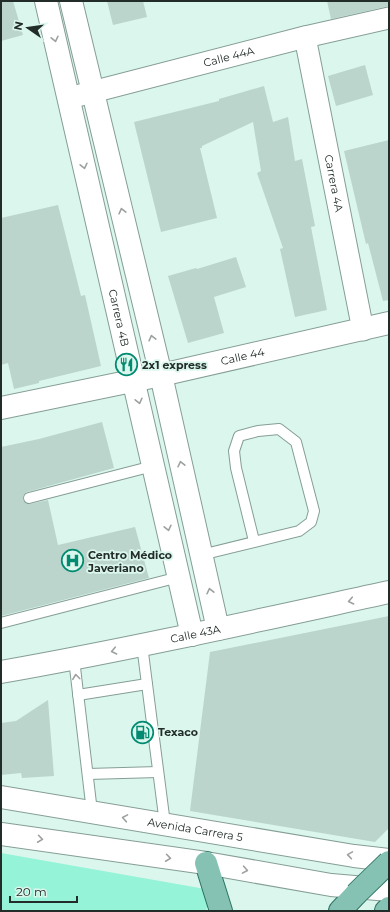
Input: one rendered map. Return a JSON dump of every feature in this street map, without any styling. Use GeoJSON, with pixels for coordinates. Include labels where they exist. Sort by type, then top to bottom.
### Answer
{"type":"FeatureCollection","features":[{"type":"Feature","properties":{"kind":"main road"},"geometry":{"type":"LineString","coordinates":[[340,911],[389,861]]}},
{"type":"Feature","properties":{"kind":"main road"},"geometry":{"type":"LineString","coordinates":[[206,863],[221,911]]}},
{"type":"Feature","properties":{"kind":"main road"},"geometry":{"type":"LineString","coordinates":[[386,911],[389,908]]}},
{"type":"Feature","properties":{"kind":"street","name":"Carrera 4B"},"geometry":{"type":"LineString","coordinates":[[46,1],[192,635]]}},
{"type":"Feature","properties":{"kind":"street"},"geometry":{"type":"LineString","coordinates":[[72,1],[92,91],[161,374],[218,629]]}},
{"type":"Feature","properties":{"kind":"street","name":"Calle 44A"},"geometry":{"type":"LineString","coordinates":[[69,98],[305,37],[389,18]]}},
{"type":"Feature","properties":{"kind":"street","name":"Carrera 4A"},"geometry":{"type":"LineString","coordinates":[[305,37],[363,330]]}},
{"type":"Feature","properties":{"kind":"street","name":"Calle 44"},"geometry":{"type":"LineString","coordinates":[[1,408],[389,324]]}},
{"type":"Feature","properties":{"kind":"street","name":"Calle 43A"},"geometry":{"type":"LineString","coordinates":[[1,672],[192,635],[389,592]]}},
{"type":"Feature","properties":{"kind":"street","name":"Avenida Carrera 5"},"geometry":{"type":"LineString","coordinates":[[1,797],[389,861]]}},
{"type":"Feature","properties":{"kind":"street"},"geometry":{"type":"LineString","coordinates":[[1,834],[206,863],[331,885],[389,890]]}},
{"type":"Feature","properties":{"kind":"lane"},"geometry":{"type":"LineString","coordinates":[[201,555],[299,531],[311,522],[314,511],[296,442],[279,429],[258,431],[239,436],[234,451],[236,468],[254,541]]}},
{"type":"Feature","properties":{"kind":"lane"},"geometry":{"type":"LineString","coordinates":[[29,498],[153,466]]}},
{"type":"Feature","properties":{"kind":"lane"},"geometry":{"type":"LineString","coordinates":[[1,623],[179,577]]}},
{"type":"Feature","properties":{"kind":"lane"},"geometry":{"type":"LineString","coordinates":[[142,644],[165,824]]}},
{"type":"Feature","properties":{"kind":"lane"},"geometry":{"type":"LineString","coordinates":[[74,659],[92,812]]}},
{"type":"Feature","properties":{"kind":"lane"},"geometry":{"type":"LineString","coordinates":[[78,695],[147,684]]}},
{"type":"Feature","properties":{"kind":"lane"},"geometry":{"type":"LineString","coordinates":[[88,774],[158,772]]}},
{"type":"Feature","properties":{"kind":"green space"},"geometry":{"type":"Polygon","coordinates":[[[1,853],[211,890],[206,911],[1,911],[1,853]]]}},
{"type":"Feature","properties":{"kind":"building"},"geometry":{"type":"Polygon","coordinates":[[[1,1],[13,1],[23,35],[1,41],[1,1]]]}},
{"type":"Feature","properties":{"kind":"building"},"geometry":{"type":"Polygon","coordinates":[[[107,1],[143,1],[147,17],[113,25],[107,1]]]}},
{"type":"Feature","properties":{"kind":"building"},"geometry":{"type":"Polygon","coordinates":[[[327,1],[389,1],[389,6],[331,19],[327,1]]]}},
{"type":"Feature","properties":{"kind":"building"},"geometry":{"type":"Polygon","coordinates":[[[365,65],[373,95],[336,106],[328,76],[365,65]]]}},
{"type":"Feature","properties":{"kind":"building"},"geometry":{"type":"Polygon","coordinates":[[[264,86],[273,122],[288,117],[295,161],[302,159],[315,226],[311,227],[327,310],[295,317],[280,249],[283,248],[257,173],[261,171],[253,122],[200,148],[217,218],[161,232],[134,122],[219,101],[219,99],[264,86]]]}},
{"type":"Feature","properties":{"kind":"building"},"geometry":{"type":"Polygon","coordinates":[[[389,140],[389,300],[383,301],[368,243],[366,244],[344,151],[389,140]]]}},
{"type":"Feature","properties":{"kind":"building"},"geometry":{"type":"Polygon","coordinates":[[[58,205],[81,296],[85,295],[101,366],[39,381],[39,383],[14,389],[8,363],[1,365],[1,218],[58,205]]]}},
{"type":"Feature","properties":{"kind":"building"},"geometry":{"type":"Polygon","coordinates":[[[236,257],[246,287],[214,297],[224,333],[188,343],[168,276],[236,257]]]}},
{"type":"Feature","properties":{"kind":"building"},"geometry":{"type":"Polygon","coordinates":[[[102,422],[114,468],[27,492],[23,496],[23,500],[27,504],[30,504],[48,500],[58,545],[135,527],[149,578],[1,616],[1,447],[39,439],[102,422]]]}},
{"type":"Feature","properties":{"kind":"building"},"geometry":{"type":"Polygon","coordinates":[[[389,616],[389,828],[375,842],[190,811],[210,652],[389,616]]]}},
{"type":"Feature","properties":{"kind":"building"},"geometry":{"type":"Polygon","coordinates":[[[48,700],[54,776],[22,778],[21,773],[1,775],[1,723],[16,721],[48,700]]]}},
{"type":"Feature","properties":{"kind":"place","name":"2x1 express"},"geometry":{"type":"Point","coordinates":[126,365]}},
{"type":"Feature","properties":{"kind":"place","name":"Centro Médico Javeriano"},"geometry":{"type":"Point","coordinates":[73,561]}},
{"type":"Feature","properties":{"kind":"place","name":"Texaco"},"geometry":{"type":"Point","coordinates":[142,732]}}]}
